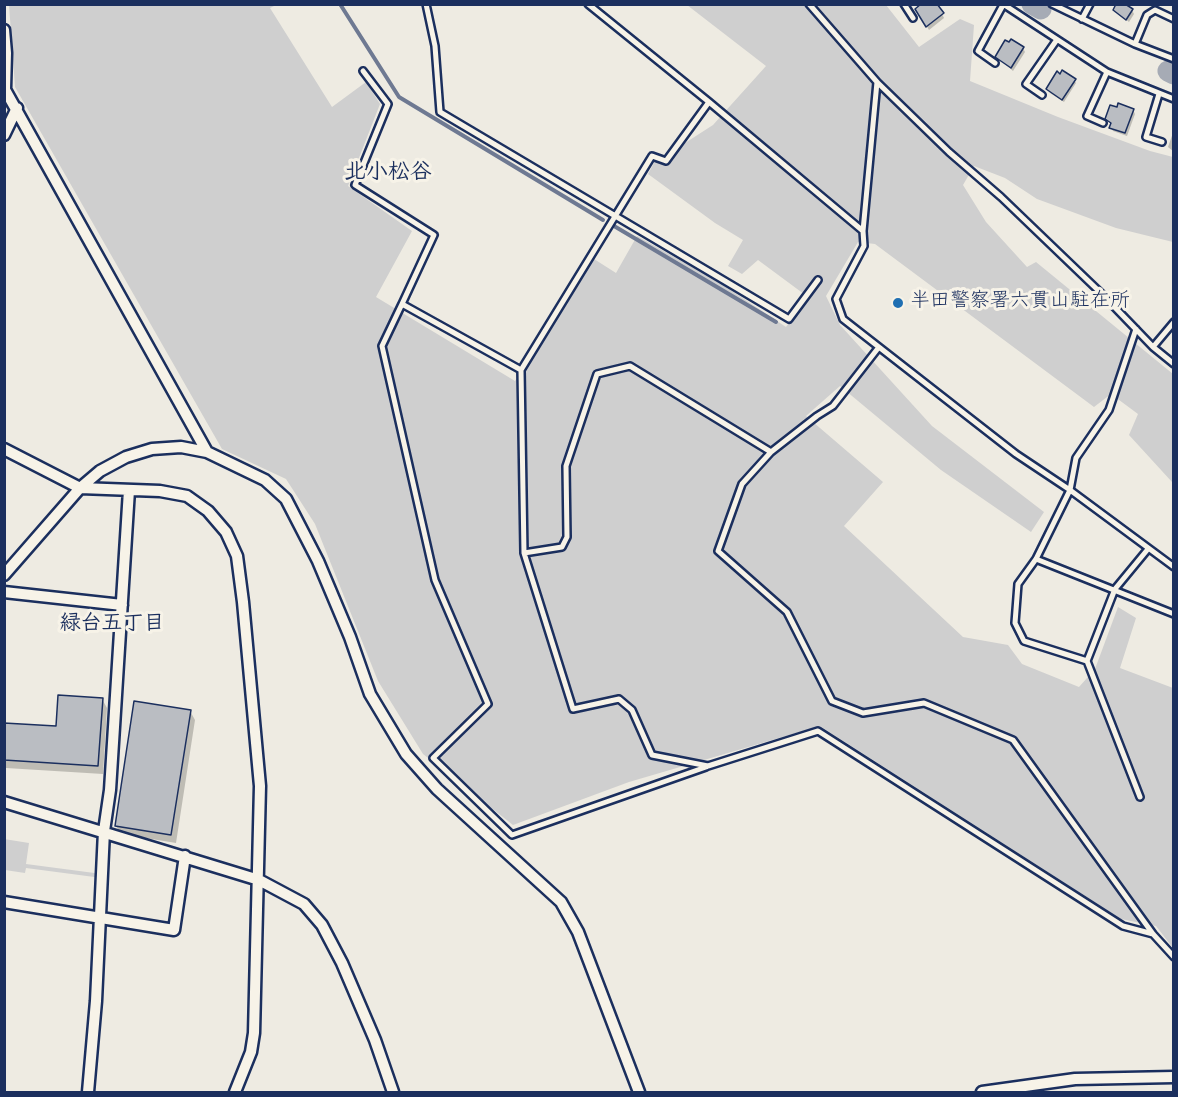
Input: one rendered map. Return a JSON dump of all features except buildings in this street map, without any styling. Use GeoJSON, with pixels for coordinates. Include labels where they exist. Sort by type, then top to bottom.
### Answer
{"type":"FeatureCollection","features":[{"type":"Feature","properties":{"kind":"street"},"geometry":{"type":"LineString","coordinates":[[4,30],[5,88],[207,452]]}},
{"type":"Feature","properties":{"kind":"street"},"geometry":{"type":"LineString","coordinates":[[4,135],[17,108]]}},
{"type":"Feature","properties":{"kind":"street"},"geometry":{"type":"LineString","coordinates":[[4,575],[80,488],[100,471],[126,457],[153,449],[181,447],[207,452],[266,480],[286,499],[318,561],[350,637],[369,694],[406,754],[436,789],[561,902],[578,932],[639,1092]]}},
{"type":"Feature","properties":{"kind":"street"},"geometry":{"type":"LineString","coordinates":[[4,449],[80,488],[160,491],[187,496],[208,511],[226,532],[237,556],[260,786],[254,1033],[251,1052],[235,1092]]}},
{"type":"Feature","properties":{"kind":"street"},"geometry":{"type":"LineString","coordinates":[[88,1092],[129,490]]}},
{"type":"Feature","properties":{"kind":"street"},"geometry":{"type":"LineString","coordinates":[[4,592],[122,605]]}},
{"type":"Feature","properties":{"kind":"street"},"geometry":{"type":"LineString","coordinates":[[4,802],[259,880],[304,904],[322,925],[352,985],[393,1092]]}},
{"type":"Feature","properties":{"kind":"street"},"geometry":{"type":"LineString","coordinates":[[4,902],[174,930],[185,856]]}},
{"type":"Feature","properties":{"kind":"street"},"geometry":{"type":"LineString","coordinates":[[982,1092],[1075,1078],[1173,1077]]}},
{"type":"Feature","properties":{"kind":"lane"},"geometry":{"type":"LineString","coordinates":[[426,4],[435,46],[440,112],[789,320],[818,280]]}},
{"type":"Feature","properties":{"kind":"lane"},"geometry":{"type":"LineString","coordinates":[[588,4],[863,231]]}},
{"type":"Feature","properties":{"kind":"lane"},"geometry":{"type":"LineString","coordinates":[[808,4],[877,82],[949,152],[1026,221],[1173,364]]}},
{"type":"Feature","properties":{"kind":"lane"},"geometry":{"type":"LineString","coordinates":[[904,4],[914,18]]}},
{"type":"Feature","properties":{"kind":"lane"},"geometry":{"type":"LineString","coordinates":[[1016,12],[1020,4]]}},
{"type":"Feature","properties":{"kind":"lane"},"geometry":{"type":"LineString","coordinates":[[1052,4],[1173,60]]}},
{"type":"Feature","properties":{"kind":"lane"},"geometry":{"type":"LineString","coordinates":[[1082,19],[1090,4]]}},
{"type":"Feature","properties":{"kind":"lane"},"geometry":{"type":"LineString","coordinates":[[995,63],[978,51],[1003,5],[1107,72],[1173,99]]}},
{"type":"Feature","properties":{"kind":"lane"},"geometry":{"type":"LineString","coordinates":[[1135,44],[1147,15],[1155,10],[1173,19]]}},
{"type":"Feature","properties":{"kind":"lane"},"geometry":{"type":"LineString","coordinates":[[1042,95],[1026,84],[1056,41]]}},
{"type":"Feature","properties":{"kind":"lane"},"geometry":{"type":"LineString","coordinates":[[363,71],[388,105],[355,185],[434,235],[382,346],[435,580],[488,704],[432,758],[512,835],[708,766],[818,731],[1124,926],[1153,934]]}},
{"type":"Feature","properties":{"kind":"lane"},"geometry":{"type":"LineString","coordinates":[[1103,123],[1087,116],[1107,72]]}},
{"type":"Feature","properties":{"kind":"lane"},"geometry":{"type":"LineString","coordinates":[[877,82],[863,231],[864,246],[836,298],[843,319],[1016,453],[1173,567]]}},
{"type":"Feature","properties":{"kind":"lane"},"geometry":{"type":"LineString","coordinates":[[1159,93],[1146,137],[1162,142]]}},
{"type":"Feature","properties":{"kind":"lane"},"geometry":{"type":"LineString","coordinates":[[708,766],[652,755],[632,710],[619,699],[573,710],[524,553],[520,370],[652,156],[666,161],[709,102]]}},
{"type":"Feature","properties":{"kind":"lane"},"geometry":{"type":"LineString","coordinates":[[402,304],[520,370]]}},
{"type":"Feature","properties":{"kind":"lane"},"geometry":{"type":"LineString","coordinates":[[1153,347],[1173,322]]}},
{"type":"Feature","properties":{"kind":"lane"},"geometry":{"type":"LineString","coordinates":[[1087,661],[1024,641],[1015,623],[1018,584],[1036,559],[1070,490],[1076,458],[1109,410],[1136,329]]}},
{"type":"Feature","properties":{"kind":"lane"},"geometry":{"type":"LineString","coordinates":[[879,347],[833,406],[771,452],[742,484],[718,551],[787,612],[832,701],[863,714],[924,703],[1013,740],[1153,934],[1173,957]]}},
{"type":"Feature","properties":{"kind":"lane"},"geometry":{"type":"LineString","coordinates":[[524,553],[562,547],[567,537],[566,466],[597,374],[630,366],[771,452]]}},
{"type":"Feature","properties":{"kind":"lane"},"geometry":{"type":"LineString","coordinates":[[1140,797],[1087,661],[1115,590],[1148,549]]}},
{"type":"Feature","properties":{"kind":"lane"},"geometry":{"type":"LineString","coordinates":[[1036,559],[1173,614]]}},
{"type":"Feature","properties":{"kind":"shaded area"},"geometry":{"type":"Polygon","coordinates":[[[9,5],[276,5],[270,8],[332,107],[366,82],[380,104],[348,186],[412,231],[376,297],[515,381],[594,259],[616,273],[637,236],[717,281],[786,327],[808,297],[758,260],[742,274],[728,266],[743,240],[715,223],[648,174],[654,163],[713,125],[766,66],[687,5],[886,5],[919,47],[960,19],[974,25],[970,81],[1058,117],[1150,151],[1173,157],[1173,242],[1116,228],[1037,199],[1005,178],[974,166],[963,185],[986,222],[1027,267],[1036,262],[1173,374],[1172,482],[1129,435],[1138,414],[1111,394],[1094,407],[875,244],[858,242],[826,296],[840,325],[932,426],[1044,512],[1031,532],[941,470],[840,386],[806,416],[883,482],[844,526],[963,637],[1008,645],[1022,664],[1079,687],[1095,669],[1118,607],[1136,618],[1120,668],[1173,688],[1173,948],[1156,926],[1121,919],[820,726],[629,782],[513,825],[423,754],[378,681],[315,524],[286,479],[222,449],[15,87],[9,5]]]}},
{"type":"Feature","properties":{"kind":"shaded area"},"geometry":{"type":"Polygon","coordinates":[[[4,839],[29,843],[26,864],[102,874],[102,878],[26,868],[25,873],[5,870],[4,839]]]}},
{"type":"Feature","properties":{"kind":"waterway"},"geometry":{"type":"LineString","coordinates":[[340,4],[399,97],[603,220]]}},
{"type":"Feature","properties":{"kind":"waterway"},"geometry":{"type":"LineString","coordinates":[[1032,4],[1041,9]]}},
{"type":"Feature","properties":{"kind":"waterway"},"geometry":{"type":"LineString","coordinates":[[1168,71],[1174,74]]}},
{"type":"Feature","properties":{"kind":"waterway"},"geometry":{"type":"LineString","coordinates":[[614,226],[776,322]]}},
{"type":"Feature","properties":{"kind":"place","name":"半田警察署六貫山駐在所"},"geometry":{"type":"Point","coordinates":[898,303]}},
{"type":"Feature","properties":{"kind":"district","name":"北小松谷"},"geometry":{"type":"Point","coordinates":[388,174]}},
{"type":"Feature","properties":{"kind":"district","name":"緑台五丁目"},"geometry":{"type":"Point","coordinates":[112,626]}}]}
